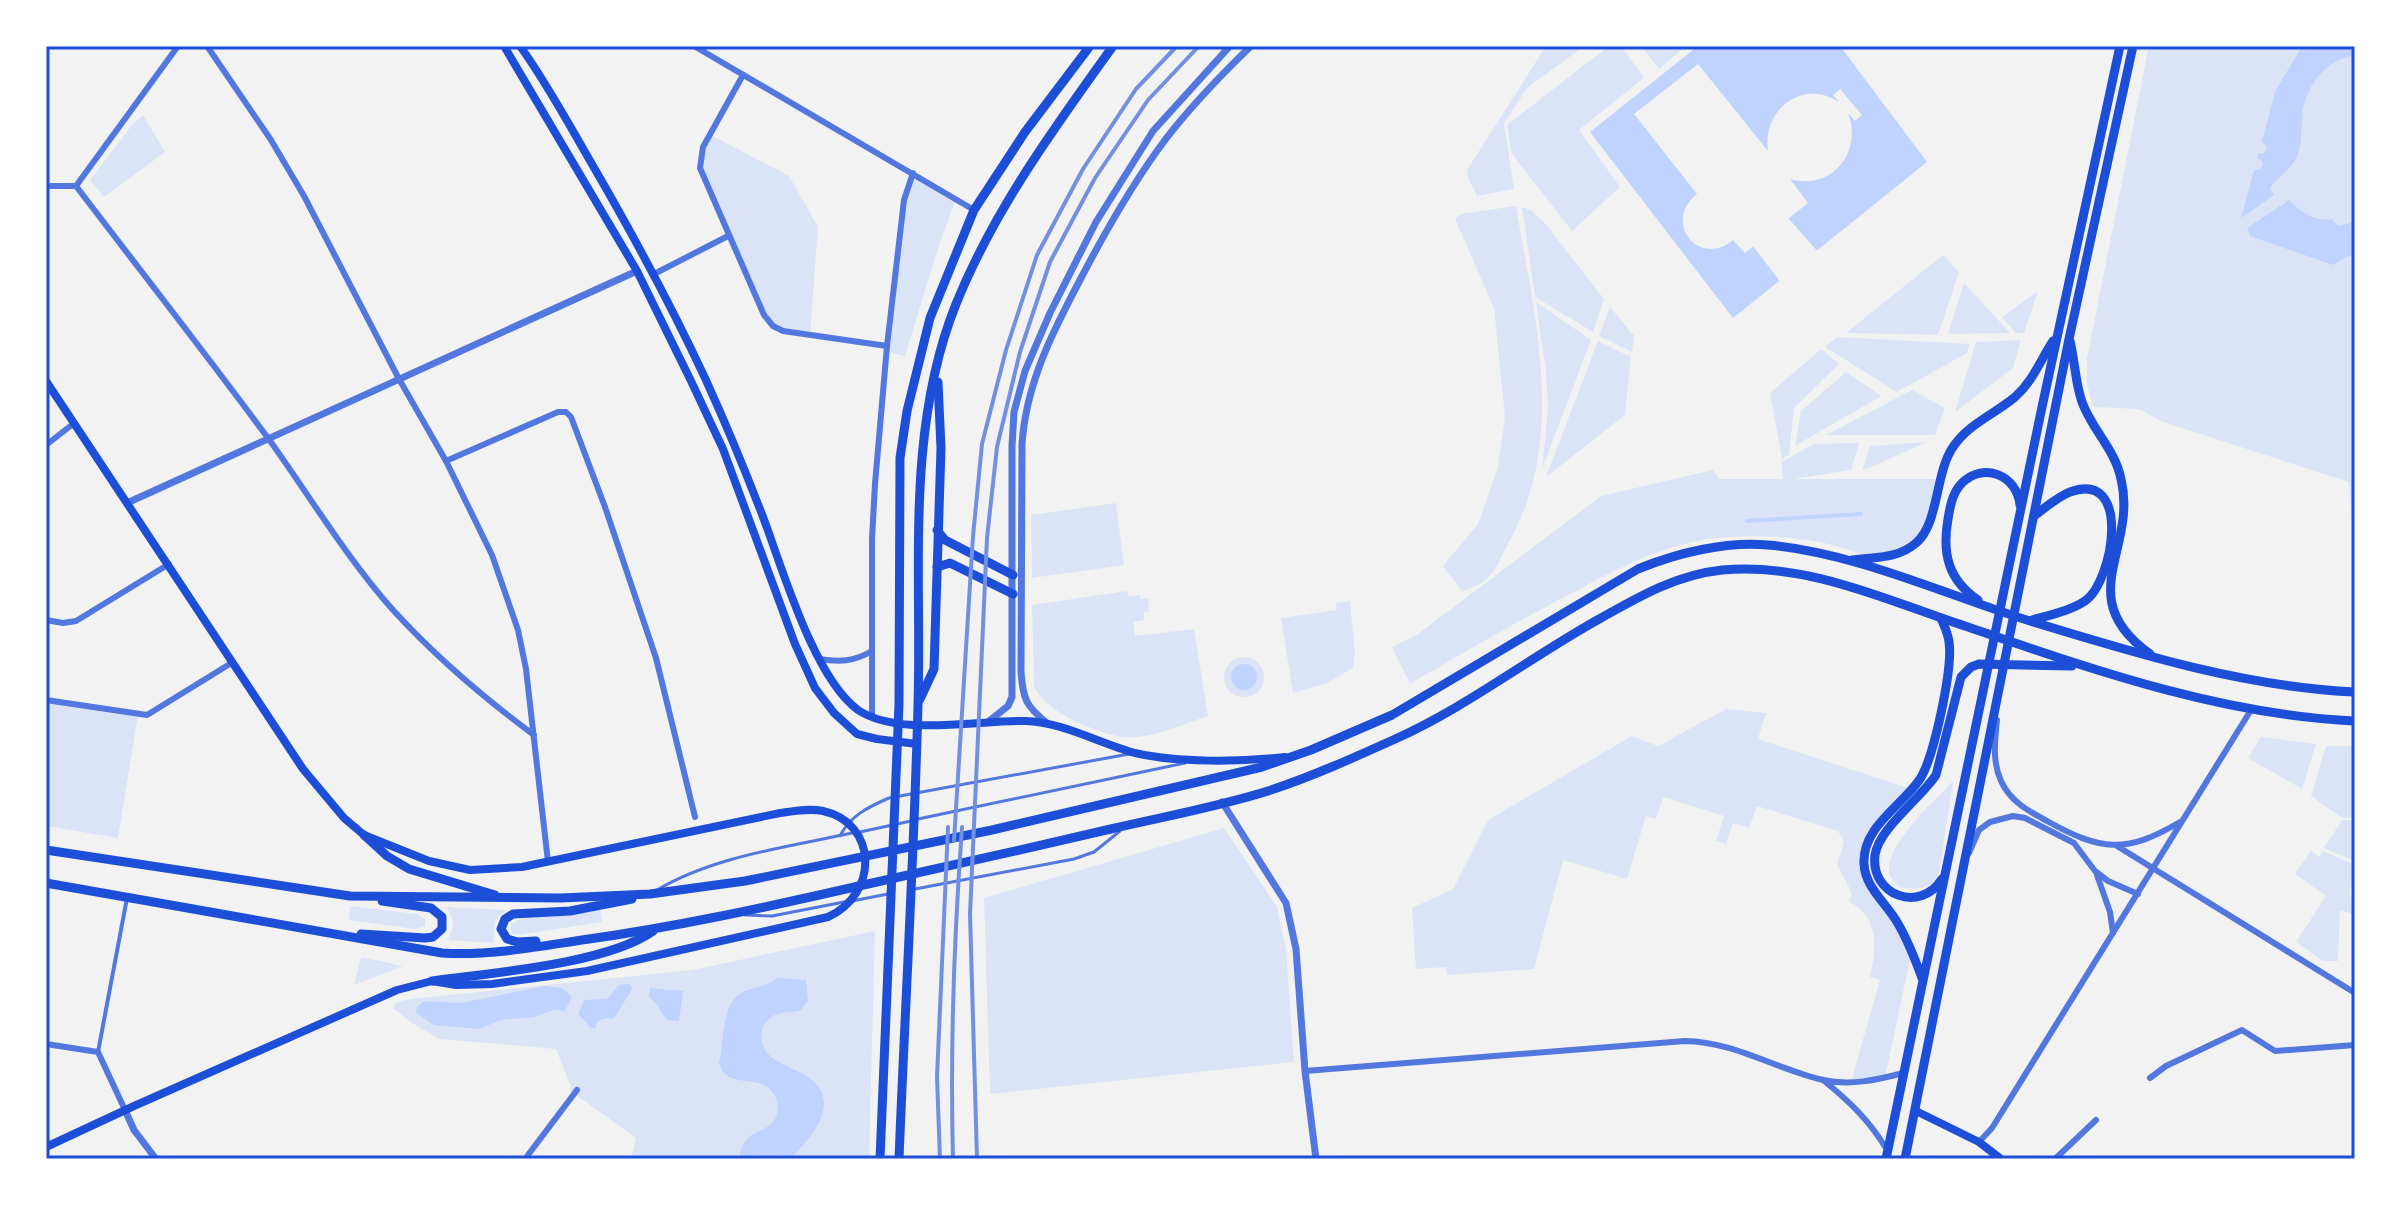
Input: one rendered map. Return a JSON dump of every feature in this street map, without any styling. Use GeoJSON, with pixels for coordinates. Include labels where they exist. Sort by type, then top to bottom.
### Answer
{"type":"FeatureCollection","features":[{"type":"Feature","properties":{"kind":"main road"},"geometry":{"type":"LineString","coordinates":[[504,46],[637,271],[723,449],[815,688],[834,713],[857,734],[917,744]]}},
{"type":"Feature","properties":{"kind":"main road"},"geometry":{"type":"LineString","coordinates":[[520,46],[557,103],[654,274],[735,446],[819,659],[843,696],[872,717],[904,723],[1023,721],[1048,724],[1136,753],[1251,760],[1298,755]]}},
{"type":"Feature","properties":{"kind":"main road"},"geometry":{"type":"LineString","coordinates":[[880,1159],[898,743],[900,458],[907,411],[930,318],[974,210],[1025,132],[1090,46]]}},
{"type":"Feature","properties":{"kind":"main road"},"geometry":{"type":"LineString","coordinates":[[902,1159],[907,939],[917,744],[920,492],[927,416],[955,306],[983,244],[1018,181],[1113,46]]}},
{"type":"Feature","properties":{"kind":"main road"},"geometry":{"type":"LineString","coordinates":[[1887,1155],[2120,46]]}},
{"type":"Feature","properties":{"kind":"main road"},"geometry":{"type":"LineString","coordinates":[[1905,1159],[2069,339],[2133,46]]}},
{"type":"Feature","properties":{"kind":"main road"},"geometry":{"type":"LineString","coordinates":[[1848,561],[1899,554],[1916,544],[1926,532],[1942,466],[1954,444],[2032,380],[2057,335]]}},
{"type":"Feature","properties":{"kind":"main road"},"geometry":{"type":"LineString","coordinates":[[2069,339],[2082,401],[2117,464],[2125,495],[2121,534],[2110,583],[2114,613],[2122,629],[2134,642],[2156,658]]}},
{"type":"Feature","properties":{"kind":"main road"},"geometry":{"type":"LineString","coordinates":[[918,702],[934,669],[941,448],[938,364]]}},
{"type":"Feature","properties":{"kind":"main road"},"geometry":{"type":"LineString","coordinates":[[46,381],[303,769],[344,818],[387,856],[409,869],[502,898]]}},
{"type":"Feature","properties":{"kind":"main road"},"geometry":{"type":"LineString","coordinates":[[1989,607],[1965,591],[1950,571],[1945,539],[1954,494],[1960,485],[1976,474],[1998,473],[2019,493],[2021,512]]}},
{"type":"Feature","properties":{"kind":"main road"},"geometry":{"type":"LineString","coordinates":[[2030,621],[2075,605],[2093,593],[2102,578],[2113,528],[2109,504],[2093,491],[2082,490],[2060,497],[2034,516]]}},
{"type":"Feature","properties":{"kind":"main road"},"geometry":{"type":"LineString","coordinates":[[937,530],[945,540],[1017,575]]}},
{"type":"Feature","properties":{"kind":"main road"},"geometry":{"type":"LineString","coordinates":[[586,939],[514,941],[505,936],[501,926],[513,914],[570,911],[650,894],[745,881],[992,830],[1262,767],[1392,715],[1638,569],[1656,561],[1721,547],[1765,545],[1805,550],[2156,658],[2248,679],[2355,692]]}},
{"type":"Feature","properties":{"kind":"main road"},"geometry":{"type":"LineString","coordinates":[[937,567],[950,563],[1017,594]]}},
{"type":"Feature","properties":{"kind":"main road"},"geometry":{"type":"LineString","coordinates":[[46,883],[442,953],[506,951],[656,929],[1126,826],[1268,791],[1402,736],[1557,642],[1651,590],[1680,579],[1722,570],[1764,569],[1841,583],[2084,666],[2181,693],[2251,710],[2355,721]]}},
{"type":"Feature","properties":{"kind":"main road"},"geometry":{"type":"LineString","coordinates":[[1923,980],[1900,926],[1868,880],[1864,851],[1871,835],[1921,778],[1931,753],[1949,667],[1950,643],[1941,618]]}},
{"type":"Feature","properties":{"kind":"main road"},"geometry":{"type":"LineString","coordinates":[[1944,876],[1927,895],[1914,898],[1901,896],[1883,884],[1875,866],[1875,853],[1880,840],[1936,775],[1961,677],[1971,667],[1988,663],[2084,666]]}},
{"type":"Feature","properties":{"kind":"main road"},"geometry":{"type":"LineString","coordinates":[[364,835],[444,866],[503,870],[780,813],[824,811],[850,827],[865,855],[865,876],[856,896],[839,912],[814,921],[550,977],[468,985],[432,981]]}},
{"type":"Feature","properties":{"kind":"main road"},"geometry":{"type":"LineString","coordinates":[[46,850],[431,908],[440,914],[443,927],[428,938],[341,935]]}},
{"type":"Feature","properties":{"kind":"main road"},"geometry":{"type":"LineString","coordinates":[[350,896],[502,898],[650,894]]}},
{"type":"Feature","properties":{"kind":"main road"},"geometry":{"type":"LineString","coordinates":[[46,1147],[397,990],[627,946],[656,929]]}},
{"type":"Feature","properties":{"kind":"main road"},"geometry":{"type":"LineString","coordinates":[[1916,1111],[1979,1142],[2001,1159]]}},
{"type":"Feature","properties":{"kind":"street"},"geometry":{"type":"LineString","coordinates":[[76,186],[178,46]]}},
{"type":"Feature","properties":{"kind":"street"},"geometry":{"type":"LineString","coordinates":[[207,46],[271,140],[304,196],[399,379],[446,461],[492,555],[511,607],[526,669],[548,862]]}},
{"type":"Feature","properties":{"kind":"street"},"geometry":{"type":"LineString","coordinates":[[694,46],[974,210]]}},
{"type":"Feature","properties":{"kind":"street"},"geometry":{"type":"LineString","coordinates":[[1017,575],[1012,446],[1014,412],[1025,371],[1096,222],[1141,149],[1194,83],[1230,46]]}},
{"type":"Feature","properties":{"kind":"street"},"geometry":{"type":"LineString","coordinates":[[986,723],[1008,706],[1012,697],[1022,444],[1024,415],[1034,376],[1059,319],[1107,229],[1153,158],[1206,92],[1251,46]]}},
{"type":"Feature","properties":{"kind":"street"},"geometry":{"type":"LineString","coordinates":[[743,75],[709,134],[700,158],[702,178],[764,315],[773,326],[783,331],[887,346]]}},
{"type":"Feature","properties":{"kind":"street"},"geometry":{"type":"LineString","coordinates":[[1141,149],[1153,158]]}},
{"type":"Feature","properties":{"kind":"street"},"geometry":{"type":"LineString","coordinates":[[872,717],[872,539],[887,346],[904,200],[913,173]]}},
{"type":"Feature","properties":{"kind":"street"},"geometry":{"type":"LineString","coordinates":[[46,186],[76,186]]}},
{"type":"Feature","properties":{"kind":"street"},"geometry":{"type":"LineString","coordinates":[[76,186],[392,608],[493,703],[534,735]]}},
{"type":"Feature","properties":{"kind":"street"},"geometry":{"type":"LineString","coordinates":[[654,274],[728,236]]}},
{"type":"Feature","properties":{"kind":"street"},"geometry":{"type":"LineString","coordinates":[[127,503],[637,271]]}},
{"type":"Feature","properties":{"kind":"street"},"geometry":{"type":"LineString","coordinates":[[446,461],[558,412],[566,412],[571,417],[656,658],[695,817]]}},
{"type":"Feature","properties":{"kind":"street"},"geometry":{"type":"LineString","coordinates":[[46,445],[73,424]]}},
{"type":"Feature","properties":{"kind":"street"},"geometry":{"type":"LineString","coordinates":[[46,620],[63,623],[76,621],[169,564]]}},
{"type":"Feature","properties":{"kind":"street"},"geometry":{"type":"LineString","coordinates":[[1017,594],[1024,697],[1032,711],[1048,724]]}},
{"type":"Feature","properties":{"kind":"street"},"geometry":{"type":"LineString","coordinates":[[819,659],[843,662],[872,651]]}},
{"type":"Feature","properties":{"kind":"street"},"geometry":{"type":"LineString","coordinates":[[46,700],[147,715],[233,662]]}},
{"type":"Feature","properties":{"kind":"street"},"geometry":{"type":"LineString","coordinates":[[1999,687],[1994,761],[2008,794],[2029,812],[2077,838],[2117,846],[2355,993]]}},
{"type":"Feature","properties":{"kind":"street"},"geometry":{"type":"LineString","coordinates":[[1979,1142],[1992,1128],[2251,710]]}},
{"type":"Feature","properties":{"kind":"street"},"geometry":{"type":"LineString","coordinates":[[1222,802],[1286,903],[1296,949],[1305,1071],[1316,1159]]}},
{"type":"Feature","properties":{"kind":"street"},"geometry":{"type":"LineString","coordinates":[[1963,867],[1979,830],[1990,822],[2013,816],[2025,818],[2074,843],[2095,871],[2108,881],[2138,894]]}},
{"type":"Feature","properties":{"kind":"street"},"geometry":{"type":"LineString","coordinates":[[2117,846],[2146,841],[2183,820]]}},
{"type":"Feature","properties":{"kind":"street"},"geometry":{"type":"LineString","coordinates":[[2095,871],[2110,912],[2113,934]]}},
{"type":"Feature","properties":{"kind":"street"},"geometry":{"type":"LineString","coordinates":[[127,898],[98,1052],[134,1130],[156,1159]]}},
{"type":"Feature","properties":{"kind":"street"},"geometry":{"type":"LineString","coordinates":[[2150,1078],[2166,1066],[2242,1030],[2275,1051],[2355,1045]]}},
{"type":"Feature","properties":{"kind":"street"},"geometry":{"type":"LineString","coordinates":[[1305,1071],[1708,1041],[1823,1080],[1874,1081],[1903,1073]]}},
{"type":"Feature","properties":{"kind":"street"},"geometry":{"type":"LineString","coordinates":[[46,1044],[98,1052]]}},
{"type":"Feature","properties":{"kind":"street"},"geometry":{"type":"LineString","coordinates":[[1823,1080],[1865,1118],[1887,1155]]}},
{"type":"Feature","properties":{"kind":"street"},"geometry":{"type":"LineString","coordinates":[[525,1159],[577,1090]]}},
{"type":"Feature","properties":{"kind":"street"},"geometry":{"type":"LineString","coordinates":[[2055,1159],[2096,1120]]}},
{"type":"Feature","properties":{"kind":"lane"},"geometry":{"type":"LineString","coordinates":[[840,836],[847,822],[889,798],[1136,753]]}},
{"type":"Feature","properties":{"kind":"lane"},"geometry":{"type":"LineString","coordinates":[[650,894],[670,882],[739,858],[1204,759]]}},
{"type":"Feature","properties":{"kind":"lane"},"geometry":{"type":"LineString","coordinates":[[907,891],[1074,859],[1094,852],[1126,826]]}},
{"type":"Feature","properties":{"kind":"lane"},"geometry":{"type":"LineString","coordinates":[[729,915],[772,916],[892,893]]}},
{"type":"Feature","properties":{"kind":"shaded area"},"geometry":{"type":"Polygon","coordinates":[[[1546,46],[1584,46],[1527,88],[1504,123],[1514,189],[1477,196],[1467,170],[1546,46]]]}},
{"type":"Feature","properties":{"kind":"shaded area"},"geometry":{"type":"Polygon","coordinates":[[[1609,46],[1621,46],[1644,78],[1579,130],[1620,187],[1572,231],[1512,154],[1507,125],[1609,46]]]}},
{"type":"Feature","properties":{"kind":"shaded area"},"geometry":{"type":"Polygon","coordinates":[[[1641,46],[1686,46],[1659,69],[1641,46]]]}},
{"type":"Feature","properties":{"kind":"shaded area"},"geometry":{"type":"Polygon","coordinates":[[[2149,46],[2355,46],[2355,566],[2349,482],[2163,422],[2139,409],[2093,407],[2087,384],[2087,358],[2149,46]]]}},
{"type":"Feature","properties":{"kind":"shaded area"},"geometry":{"type":"Polygon","coordinates":[[[143,115],[165,152],[104,197],[90,180],[143,115]]]}},
{"type":"Feature","properties":{"kind":"shaded area"},"geometry":{"type":"Polygon","coordinates":[[[709,134],[789,176],[818,227],[810,335],[783,331],[768,321],[700,168],[709,134]]]}},
{"type":"Feature","properties":{"kind":"shaded area"},"geometry":{"type":"Polygon","coordinates":[[[913,173],[956,199],[905,356],[887,352],[904,200],[913,173]]]}},
{"type":"Feature","properties":{"kind":"shaded area"},"geometry":{"type":"Polygon","coordinates":[[[1516,206],[1531,289],[1541,375],[1542,418],[1538,460],[1527,501],[1496,568],[1482,583],[1462,591],[1443,566],[1478,524],[1498,467],[1505,418],[1494,308],[1455,219],[1460,214],[1516,206]]]}},
{"type":"Feature","properties":{"kind":"shaded area"},"geometry":{"type":"Polygon","coordinates":[[[1522,207],[1544,222],[1604,299],[1593,332],[1535,297],[1522,207]]]}},
{"type":"Feature","properties":{"kind":"shaded area"},"geometry":{"type":"Polygon","coordinates":[[[1943,255],[1959,272],[1938,335],[1846,333],[1943,255]]]}},
{"type":"Feature","properties":{"kind":"shaded area"},"geometry":{"type":"Polygon","coordinates":[[[1964,283],[2010,333],[1948,334],[1964,283]]]}},
{"type":"Feature","properties":{"kind":"shaded area"},"geometry":{"type":"Polygon","coordinates":[[[2038,291],[2024,333],[2016,333],[2002,317],[2038,291]]]}},
{"type":"Feature","properties":{"kind":"shaded area"},"geometry":{"type":"Polygon","coordinates":[[[1536,302],[1591,340],[1542,469],[1548,408],[1536,302]]]}},
{"type":"Feature","properties":{"kind":"shaded area"},"geometry":{"type":"Polygon","coordinates":[[[1610,307],[1634,336],[1632,352],[1599,336],[1610,307]]]}},
{"type":"Feature","properties":{"kind":"shaded area"},"geometry":{"type":"Polygon","coordinates":[[[1837,337],[1970,344],[1967,353],[1897,392],[1825,347],[1837,337]]]}},
{"type":"Feature","properties":{"kind":"shaded area"},"geometry":{"type":"Polygon","coordinates":[[[2021,340],[2013,368],[1955,412],[1976,342],[2021,340]]]}},
{"type":"Feature","properties":{"kind":"shaded area"},"geometry":{"type":"Polygon","coordinates":[[[1598,341],[1631,357],[1625,415],[1546,477],[1598,341]]]}},
{"type":"Feature","properties":{"kind":"shaded area"},"geometry":{"type":"Polygon","coordinates":[[[1821,349],[1839,364],[1794,408],[1789,455],[1782,459],[1770,393],[1821,349]]]}},
{"type":"Feature","properties":{"kind":"shaded area"},"geometry":{"type":"Polygon","coordinates":[[[1846,372],[1881,396],[1795,446],[1801,411],[1846,372]]]}},
{"type":"Feature","properties":{"kind":"shaded area"},"geometry":{"type":"Polygon","coordinates":[[[1912,390],[1945,408],[1935,435],[1826,435],[1912,390]]]}},
{"type":"Feature","properties":{"kind":"shaded area"},"geometry":{"type":"Polygon","coordinates":[[[1927,442],[1862,471],[1870,446],[1927,442]]]}},
{"type":"Feature","properties":{"kind":"shaded area"},"geometry":{"type":"Polygon","coordinates":[[[1859,443],[1851,470],[1793,479],[1939,479],[1925,528],[1910,545],[1899,551],[1875,557],[1801,539],[1758,536],[1707,539],[1646,556],[1608,574],[1410,684],[1392,647],[1418,634],[1601,496],[1713,470],[1719,479],[1783,479],[1781,462],[1814,444],[1859,443]]]}},
{"type":"Feature","properties":{"kind":"shaded area"},"geometry":{"type":"Polygon","coordinates":[[[1116,503],[1124,565],[1032,578],[1031,515],[1116,503]]]}},
{"type":"Feature","properties":{"kind":"shaded area"},"geometry":{"type":"Polygon","coordinates":[[[1127,591],[1128,596],[1148,598],[1149,611],[1144,612],[1144,620],[1133,622],[1135,636],[1194,629],[1208,716],[1155,734],[1123,737],[1072,719],[1039,695],[1034,686],[1032,605],[1127,591]]]}},
{"type":"Feature","properties":{"kind":"shaded area"},"geometry":{"type":"Polygon","coordinates":[[[1350,601],[1355,654],[1353,668],[1325,684],[1293,693],[1281,618],[1337,610],[1336,603],[1350,601]]]}},
{"type":"Feature","properties":{"kind":"shaded area"},"geometry":{"type":"Polygon","coordinates":[[[1244,657],[1258,663],[1264,677],[1258,691],[1244,697],[1230,691],[1224,677],[1230,663],[1244,657]]]}},
{"type":"Feature","properties":{"kind":"shaded area"},"geometry":{"type":"Polygon","coordinates":[[[46,700],[138,715],[118,838],[46,826],[46,700]]]}},
{"type":"Feature","properties":{"kind":"shaded area"},"geometry":{"type":"Polygon","coordinates":[[[1726,709],[1766,713],[1758,739],[1911,789],[1871,835],[1864,867],[1912,950],[1885,1078],[1851,1082],[1880,980],[1870,977],[1874,956],[1871,925],[1859,908],[1849,902],[1852,893],[1837,864],[1844,842],[1838,831],[1757,806],[1749,828],[1733,823],[1726,844],[1716,841],[1724,816],[1663,797],[1656,819],[1646,816],[1627,879],[1563,860],[1534,969],[1447,975],[1446,967],[1416,969],[1412,908],[1453,889],[1488,820],[1632,736],[1658,746],[1726,709]]]}},
{"type":"Feature","properties":{"kind":"shaded area"},"geometry":{"type":"Polygon","coordinates":[[[2261,737],[2316,744],[2302,789],[2248,758],[2261,737]]]}},
{"type":"Feature","properties":{"kind":"shaded area"},"geometry":{"type":"Polygon","coordinates":[[[2326,746],[2355,746],[2355,817],[2342,818],[2311,796],[2326,746]]]}},
{"type":"Feature","properties":{"kind":"shaded area"},"geometry":{"type":"Polygon","coordinates":[[[1953,781],[1939,874],[1931,884],[1922,888],[1899,887],[1891,877],[1889,866],[1893,853],[1911,826],[1953,781]]]}},
{"type":"Feature","properties":{"kind":"shaded area"},"geometry":{"type":"Polygon","coordinates":[[[2342,820],[2355,820],[2355,859],[2352,860],[2324,848],[2342,820]]]}},
{"type":"Feature","properties":{"kind":"shaded area"},"geometry":{"type":"Polygon","coordinates":[[[1224,828],[1277,907],[1286,950],[1294,1062],[990,1094],[984,898],[1224,828]]]}},
{"type":"Feature","properties":{"kind":"shaded area"},"geometry":{"type":"Polygon","coordinates":[[[2311,851],[2319,857],[2323,851],[2355,865],[2350,892],[2355,915],[2340,910],[2338,961],[2323,961],[2296,942],[2326,896],[2295,874],[2311,851]]]}},
{"type":"Feature","properties":{"kind":"shaded area"},"geometry":{"type":"Polygon","coordinates":[[[350,906],[417,914],[425,919],[425,926],[415,929],[349,920],[350,906]]]}},
{"type":"Feature","properties":{"kind":"shaded area"},"geometry":{"type":"Polygon","coordinates":[[[446,907],[506,910],[495,921],[493,943],[447,940],[453,924],[446,907]]]}},
{"type":"Feature","properties":{"kind":"shaded area"},"geometry":{"type":"Polygon","coordinates":[[[600,909],[602,922],[518,935],[510,929],[511,924],[520,919],[600,909]]]}},
{"type":"Feature","properties":{"kind":"shaded area"},"geometry":{"type":"Polygon","coordinates":[[[875,931],[869,1159],[631,1159],[636,1138],[569,1090],[571,1087],[556,1049],[440,1039],[393,1008],[397,1002],[412,999],[692,970],[875,931]]]}},
{"type":"Feature","properties":{"kind":"shaded area"},"geometry":{"type":"Polygon","coordinates":[[[361,957],[403,966],[354,985],[361,957]]]}},
{"type":"Feature","properties":{"kind":"water"},"geometry":{"type":"Polygon","coordinates":[[[1698,46],[1840,46],[1927,162],[1733,318],[1590,132],[1698,46]],[[1698,64],[1634,114],[1697,194],[1687,205],[1683,217],[1684,228],[1697,245],[1708,249],[1733,240],[1745,253],[1808,203],[1790,179],[1818,179],[1840,166],[1851,142],[1848,113],[1855,121],[1862,115],[1840,89],[1833,95],[1839,102],[1825,96],[1799,96],[1787,102],[1771,123],[1768,151],[1698,64]]]}},
{"type":"Feature","properties":{"kind":"water"},"geometry":{"type":"Polygon","coordinates":[[[2314,46],[2355,46],[2355,55],[2325,69],[2311,86],[2304,107],[2300,147],[2294,161],[2270,189],[2274,195],[2241,218],[2254,170],[2263,166],[2257,158],[2267,149],[2262,142],[2275,92],[2299,51],[2303,47],[2310,50],[2314,46]]]}},
{"type":"Feature","properties":{"kind":"water"},"geometry":{"type":"Polygon","coordinates":[[[2289,200],[2308,215],[2332,219],[2338,226],[2355,222],[2355,255],[2333,265],[2250,236],[2247,228],[2289,200]]]}},
{"type":"Feature","properties":{"kind":"water"},"geometry":{"type":"Polygon","coordinates":[[[1244,664],[1253,668],[1257,677],[1253,686],[1244,690],[1235,686],[1231,677],[1235,668],[1244,664]]]}},
{"type":"Feature","properties":{"kind":"water"},"geometry":{"type":"Polygon","coordinates":[[[778,978],[806,980],[808,1001],[800,1011],[770,1018],[763,1028],[763,1046],[770,1056],[808,1077],[818,1087],[824,1108],[807,1141],[790,1159],[740,1159],[747,1139],[774,1120],[778,1104],[766,1086],[732,1078],[722,1070],[719,1063],[727,1013],[736,997],[743,992],[778,978]]]}},
{"type":"Feature","properties":{"kind":"water"},"geometry":{"type":"Polygon","coordinates":[[[630,984],[632,989],[614,1019],[602,1019],[595,1028],[591,1028],[578,1014],[584,1000],[607,999],[619,985],[630,984]]]}},
{"type":"Feature","properties":{"kind":"water"},"geometry":{"type":"Polygon","coordinates":[[[545,986],[562,988],[572,997],[565,1011],[554,1010],[534,1017],[500,1020],[480,1029],[434,1025],[416,1013],[417,1007],[424,1001],[461,1003],[545,986]]]}},
{"type":"Feature","properties":{"kind":"water"},"geometry":{"type":"Polygon","coordinates":[[[650,988],[683,991],[679,1021],[667,1020],[649,997],[650,988]]]}},
{"type":"Feature","properties":{"kind":"pier"},"geometry":{"type":"Polygon","coordinates":[[[1788,218],[1820,254],[1782,284],[1753,246],[1788,218]]]}},
{"type":"Feature","properties":{"kind":"waterway"},"geometry":{"type":"LineString","coordinates":[[1747,521],[1861,514]]}},
{"type":"Feature","properties":{"kind":"railway"},"geometry":{"type":"LineString","coordinates":[[954,841],[973,536],[982,444],[1006,350],[1037,255],[1083,169],[1136,89],[1177,46]]}},
{"type":"Feature","properties":{"kind":"railway"},"geometry":{"type":"LineString","coordinates":[[977,1159],[970,914],[987,538],[997,447],[1020,352],[1050,262],[1095,178],[1148,100],[1199,46]]}},
{"type":"Feature","properties":{"kind":"railway"},"geometry":{"type":"LineString","coordinates":[[940,1159],[937,1077],[948,827]]}},
{"type":"Feature","properties":{"kind":"railway"},"geometry":{"type":"LineString","coordinates":[[953,1159],[953,993],[962,827]]}}]}
